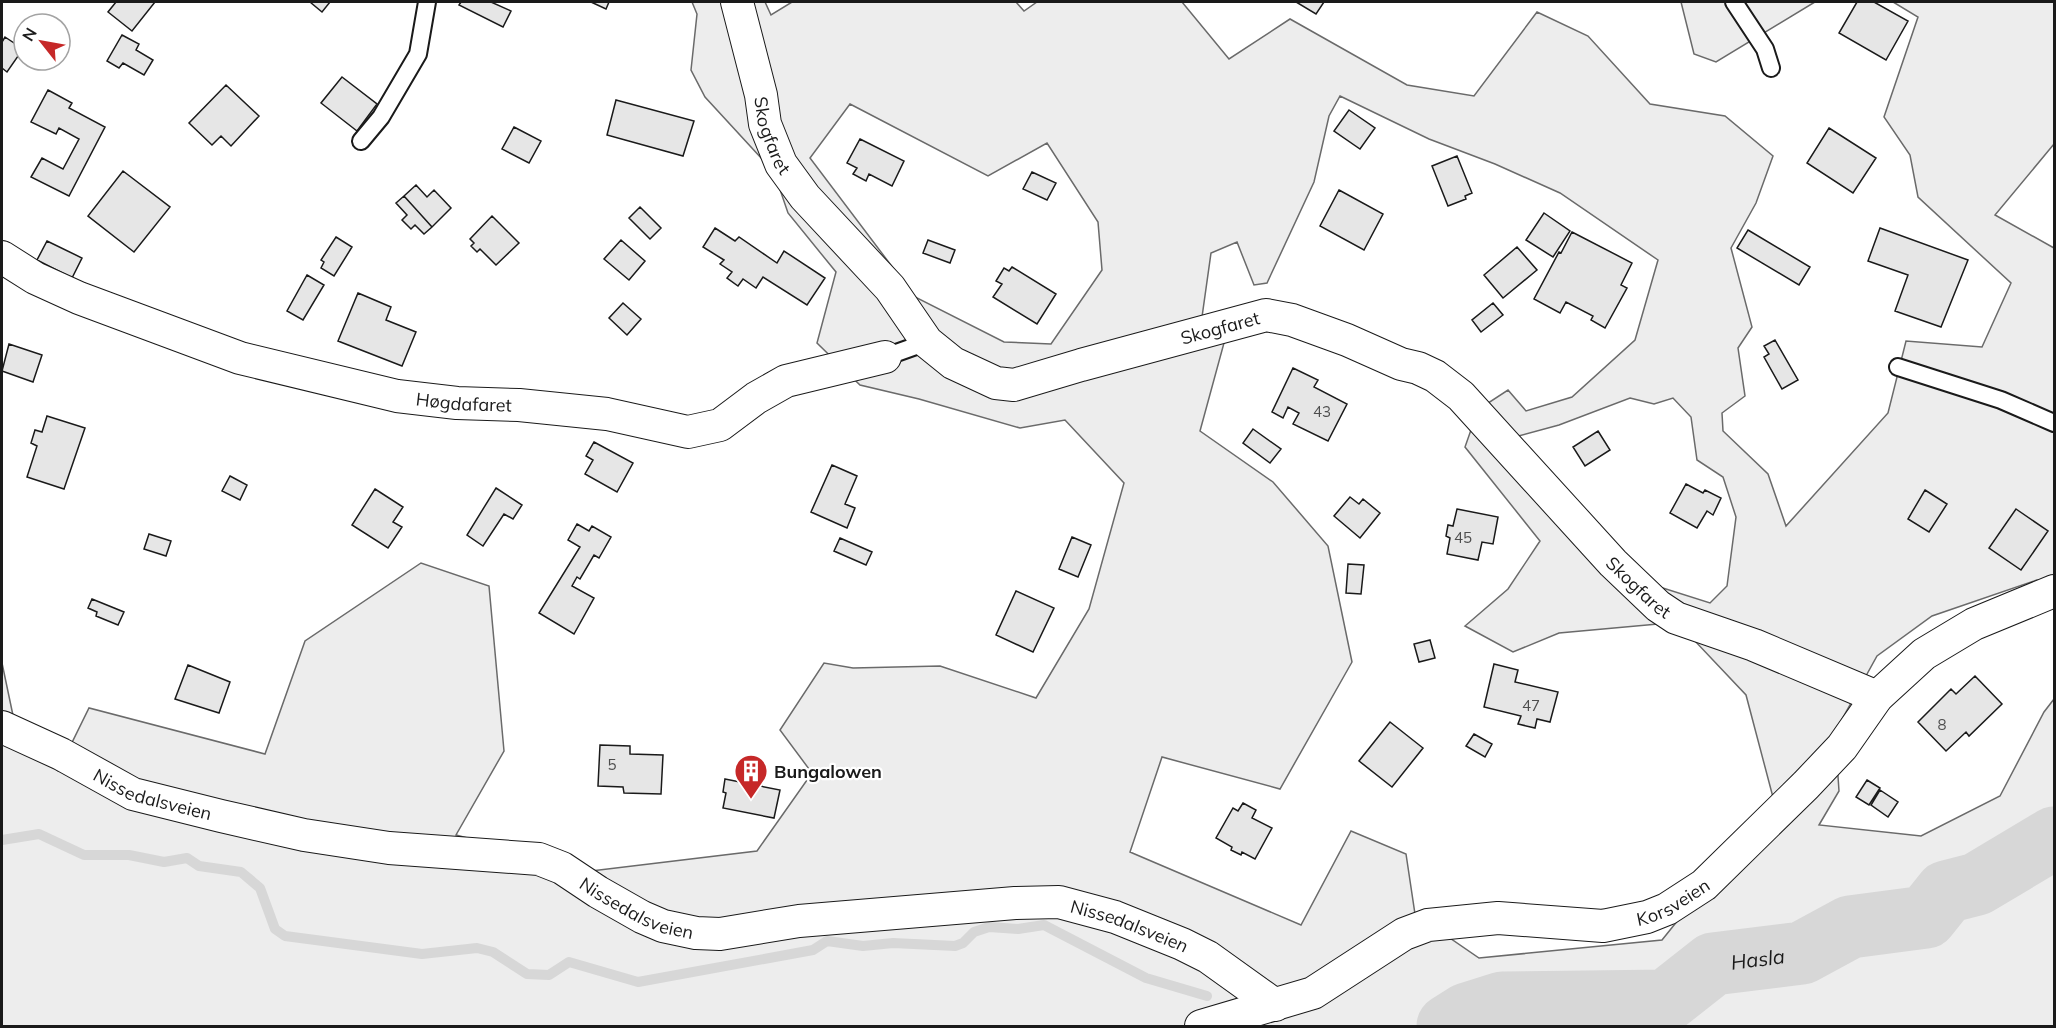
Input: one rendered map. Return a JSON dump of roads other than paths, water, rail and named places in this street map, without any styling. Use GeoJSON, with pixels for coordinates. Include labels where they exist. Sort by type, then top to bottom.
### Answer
{"type":"FeatureCollection","features":[{"type":"Feature","properties":{"kind":"street","name":"Skogfaret"},"geometry":{"type":"LineString","coordinates":[[737,2],[761,96],[765,124],[781,164],[805,197],[890,288],[927,342],[953,363],[996,383],[1014,385],[1266,315],[1292,320],[1435,376],[1461,396],[1613,563],[1658,606],[1676,618],[1754,645],[1877,697]]}},
{"type":"Feature","properties":{"kind":"street","name":"Høgdafaret"},"geometry":{"type":"LineString","coordinates":[[2,257],[35,278],[79,298],[240,358],[397,396],[457,403],[519,405],[607,414],[688,432],[720,425],[756,398],[786,381],[885,357]]}},
{"type":"Feature","properties":{"kind":"street","name":"Korsveien"},"geometry":{"type":"LineString","coordinates":[[1201,1026],[1313,993],[1404,934],[1428,925],[1498,918],[1603,926],[1647,917],[1667,909],[1704,885],[1806,785],[1842,747],[1877,697],[1924,654],[1974,624],[2055,591]]}},
{"type":"Feature","properties":{"kind":"street","name":"Nissedalsveien"},"geometry":{"type":"LineString","coordinates":[[2,727],[61,754],[134,794],[304,834],[389,848],[546,861],[562,868],[642,917],[663,926],[696,933],[720,934],[799,921],[1015,903],[1059,902],[1115,917],[1182,944],[1208,957],[1275,1005]]}},
{"type":"Feature","properties":{"kind":"lane"},"geometry":{"type":"LineString","coordinates":[[361,141],[381,117],[418,54],[427,2]]}},
{"type":"Feature","properties":{"kind":"lane"},"geometry":{"type":"LineString","coordinates":[[1734,2],[1765,49],[1771,68]]}},
{"type":"Feature","properties":{"kind":"lane","name":"Høgdafaret"},"geometry":{"type":"LineString","coordinates":[[885,357],[927,342]]}},
{"type":"Feature","properties":{"kind":"lane"},"geometry":{"type":"LineString","coordinates":[[1898,367],[2001,400],[2055,423]]}},
{"type":"Feature","properties":{"kind":"waterway"},"geometry":{"type":"LineString","coordinates":[[2,840],[39,834],[84,855],[129,855],[164,862],[187,858],[199,866],[241,872],[260,888],[275,929],[285,936],[422,954],[477,948],[493,952],[527,974],[549,975],[569,962],[638,982],[813,950],[827,941],[863,946],[893,943],[955,946],[963,943],[974,932],[989,927],[1018,929],[1044,925],[1146,978],[1207,996]]}},
{"type":"Feature","properties":{"kind":"waterway","name":"Hasla"},"geometry":{"type":"LineString","coordinates":[[1448,1026],[1467,1014],[1502,1003],[1666,1001],[1713,964],[1802,953],[1850,927],[1926,917],[1946,892],[1977,884],[2054,838]]}},
{"type":"Feature","properties":{"kind":"place","name":"Bungalowen"},"geometry":{"type":"Point","coordinates":[751,800]}}]}
